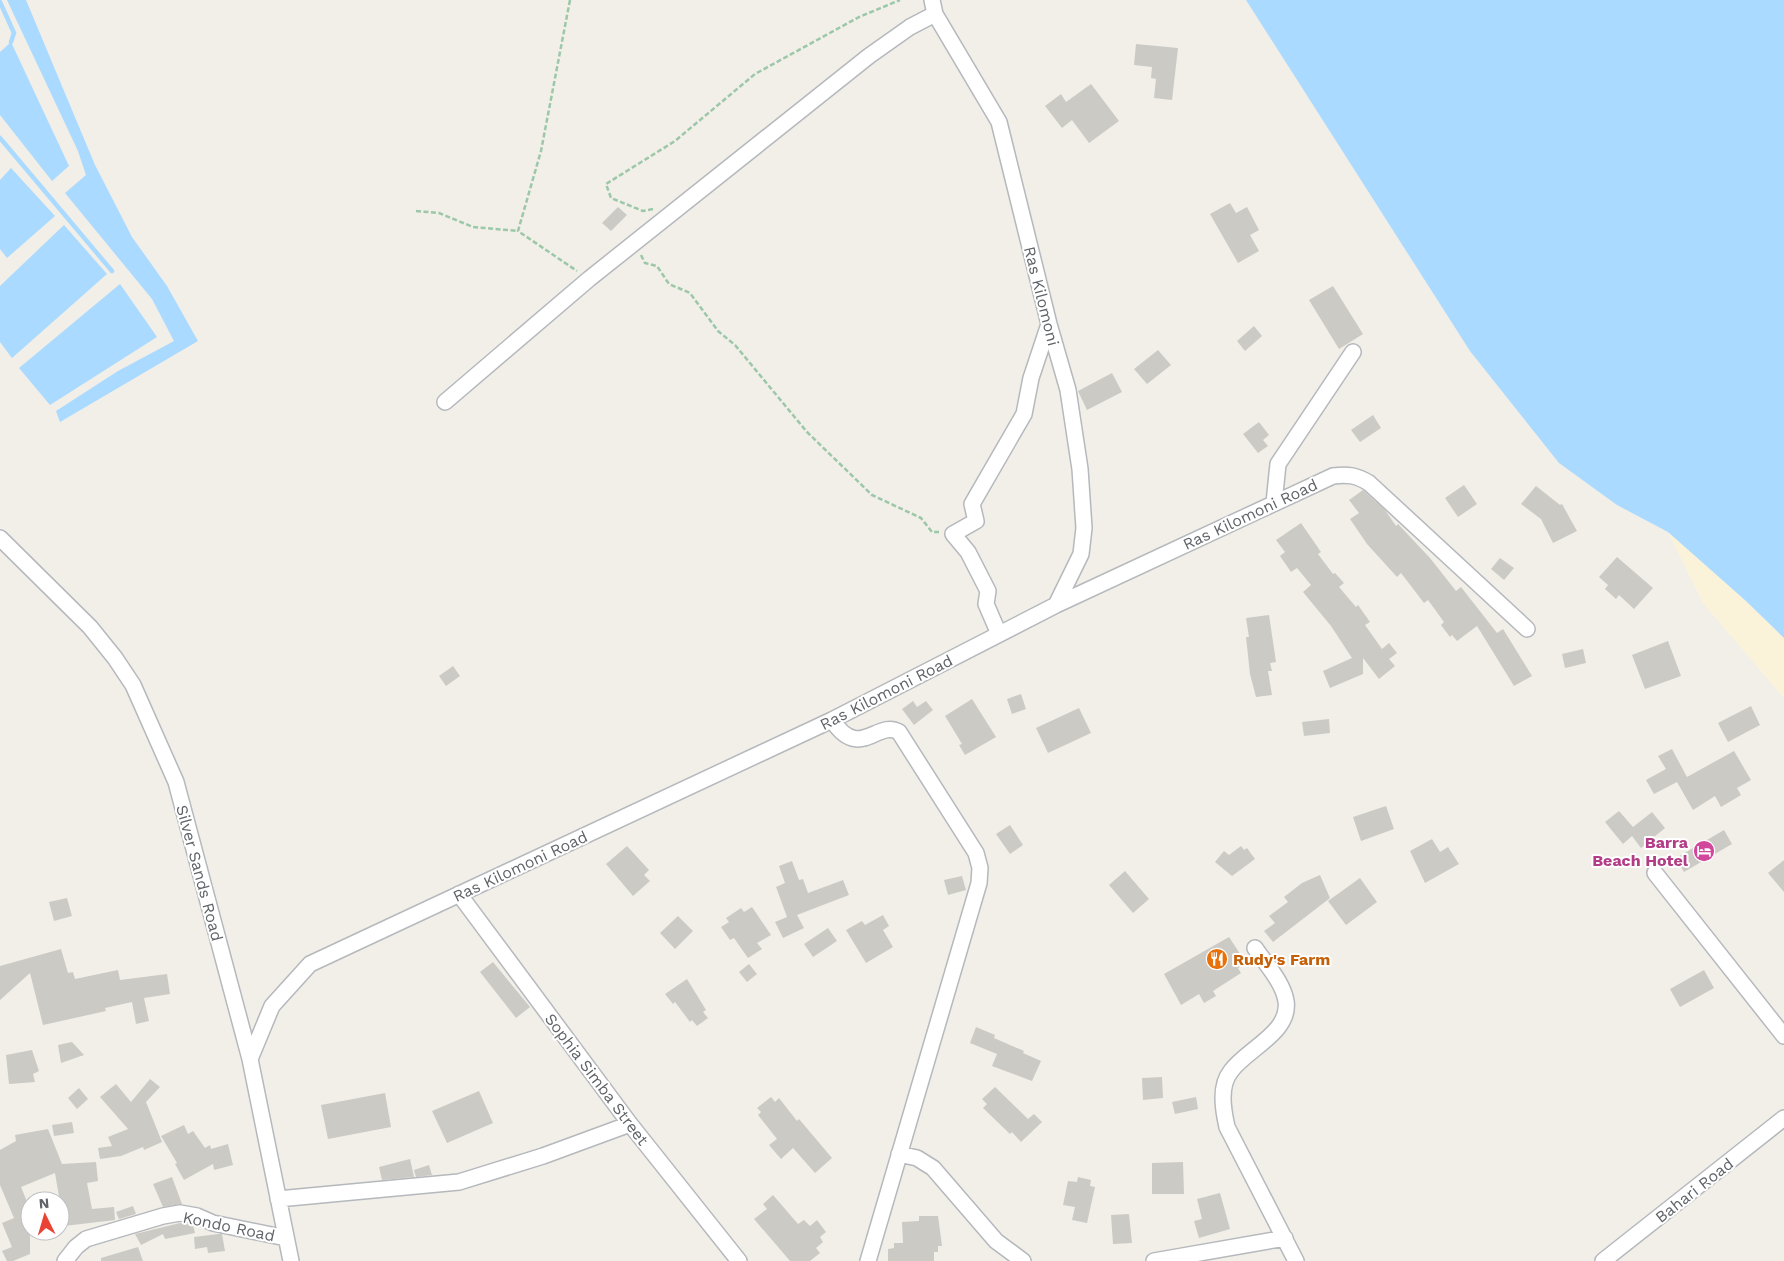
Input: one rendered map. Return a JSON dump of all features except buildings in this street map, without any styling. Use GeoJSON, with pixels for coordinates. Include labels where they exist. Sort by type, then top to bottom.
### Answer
{"type":"FeatureCollection","features":[{"type":"Feature","properties":{"kind":"street"},"geometry":{"type":"LineString","coordinates":[[445,402],[589,279],[635,245],[933,7]]}},
{"type":"Feature","properties":{"kind":"street","name":"Ras Kilomoni"},"geometry":{"type":"LineString","coordinates":[[933,7],[999,122],[1049,324],[1068,390],[1084,506],[1084,528],[1081,554],[1056,605]]}},
{"type":"Feature","properties":{"kind":"street"},"geometry":{"type":"LineString","coordinates":[[999,634],[986,604],[988,591],[968,552],[953,534],[976,521],[972,504],[1024,414],[1031,378],[1049,324]]}},
{"type":"Feature","properties":{"kind":"street"},"geometry":{"type":"LineString","coordinates":[[1274,503],[1278,464],[1353,352]]}},
{"type":"Feature","properties":{"kind":"street","name":"Ras Kilomoni Road"},"geometry":{"type":"LineString","coordinates":[[250,1059],[272,1006],[310,964],[832,720],[1056,605],[1332,476],[1345,474],[1358,476],[1369,482],[1527,629]]}},
{"type":"Feature","properties":{"kind":"street","name":"Silver Sands Road"},"geometry":{"type":"LineString","coordinates":[[0,538],[55,591],[110,652],[133,685],[176,782],[250,1059],[291,1261]]}},
{"type":"Feature","properties":{"kind":"street"},"geometry":{"type":"LineString","coordinates":[[832,720],[838,730],[852,738],[868,737],[892,729],[902,734],[976,853],[980,868],[979,883],[868,1261]]}},
{"type":"Feature","properties":{"kind":"street"},"geometry":{"type":"LineString","coordinates":[[1655,873],[1784,1036]]}},
{"type":"Feature","properties":{"kind":"street","name":"Sophia Simba Street"},"geometry":{"type":"LineString","coordinates":[[459,894],[630,1124],[740,1261]]}},
{"type":"Feature","properties":{"kind":"street"},"geometry":{"type":"LineString","coordinates":[[1254,948],[1284,991],[1286,1013],[1282,1023],[1230,1071],[1224,1089],[1223,1108],[1227,1127],[1296,1261]]}},
{"type":"Feature","properties":{"kind":"street","name":"Bahari Road"},"geometry":{"type":"LineString","coordinates":[[1603,1261],[1784,1118]]}},
{"type":"Feature","properties":{"kind":"street"},"geometry":{"type":"LineString","coordinates":[[278,1199],[459,1182],[543,1156],[630,1124]]}},
{"type":"Feature","properties":{"kind":"street"},"geometry":{"type":"LineString","coordinates":[[900,1154],[917,1158],[933,1168],[996,1241],[1023,1261]]}},
{"type":"Feature","properties":{"kind":"street","name":"Kondo Road"},"geometry":{"type":"LineString","coordinates":[[65,1261],[76,1247],[86,1239],[163,1216],[180,1214],[197,1216],[213,1223],[286,1238]]}},
{"type":"Feature","properties":{"kind":"street"},"geometry":{"type":"LineString","coordinates":[[1154,1261],[1285,1238]]}},
{"type":"Feature","properties":{"kind":"path"},"geometry":{"type":"LineString","coordinates":[[518,231],[540,151],[570,0]]}},
{"type":"Feature","properties":{"kind":"path"},"geometry":{"type":"LineString","coordinates":[[656,208],[643,211],[611,198],[606,184],[676,141],[755,74],[859,17],[900,0]]}},
{"type":"Feature","properties":{"kind":"path"},"geometry":{"type":"LineString","coordinates":[[416,211],[439,213],[473,227],[518,231],[589,279]]}},
{"type":"Feature","properties":{"kind":"path"},"geometry":{"type":"LineString","coordinates":[[635,245],[645,263],[658,266],[669,284],[690,293],[718,331],[735,345],[807,432],[872,495],[921,518],[932,532],[953,534]]}},
{"type":"Feature","properties":{"kind":"sand"},"geometry":{"type":"Polygon","coordinates":[[[1668,532],[1746,601],[1784,638],[1784,698],[1703,603],[1668,532]]]}},
{"type":"Feature","properties":{"kind":"water"},"geometry":{"type":"Polygon","coordinates":[[[7,0],[26,0],[95,165],[132,237],[167,286],[198,341],[60,422],[56,411],[118,371],[174,341],[152,299],[65,193],[86,175],[78,151],[7,0]]]}},
{"type":"Feature","properties":{"kind":"water"},"geometry":{"type":"Polygon","coordinates":[[[1246,0],[1784,0],[1784,638],[1746,601],[1668,532],[1617,505],[1559,463],[1470,351],[1246,0]]]}},
{"type":"Feature","properties":{"kind":"water"},"geometry":{"type":"Polygon","coordinates":[[[11,42],[69,166],[52,181],[0,115],[0,52],[11,42]]]}},
{"type":"Feature","properties":{"kind":"water"},"geometry":{"type":"Polygon","coordinates":[[[11,168],[55,216],[7,258],[0,249],[0,180],[11,168]]]}},
{"type":"Feature","properties":{"kind":"water"},"geometry":{"type":"Polygon","coordinates":[[[64,225],[107,274],[12,358],[0,342],[0,286],[64,225]]]}},
{"type":"Feature","properties":{"kind":"water"},"geometry":{"type":"Polygon","coordinates":[[[120,284],[157,337],[50,405],[19,368],[120,284]]]}},
{"type":"Feature","properties":{"kind":"waterway"},"geometry":{"type":"LineString","coordinates":[[0,2],[14,33],[11,42]]}},
{"type":"Feature","properties":{"kind":"waterway"},"geometry":{"type":"LineString","coordinates":[[0,138],[112,271]]}},
{"type":"Feature","properties":{"kind":"place","name":"Barra Beach Hotel"},"geometry":{"type":"Point","coordinates":[1704,851]}},
{"type":"Feature","properties":{"kind":"place","name":"Rudy's Farm"},"geometry":{"type":"Point","coordinates":[1217,959]}}]}
